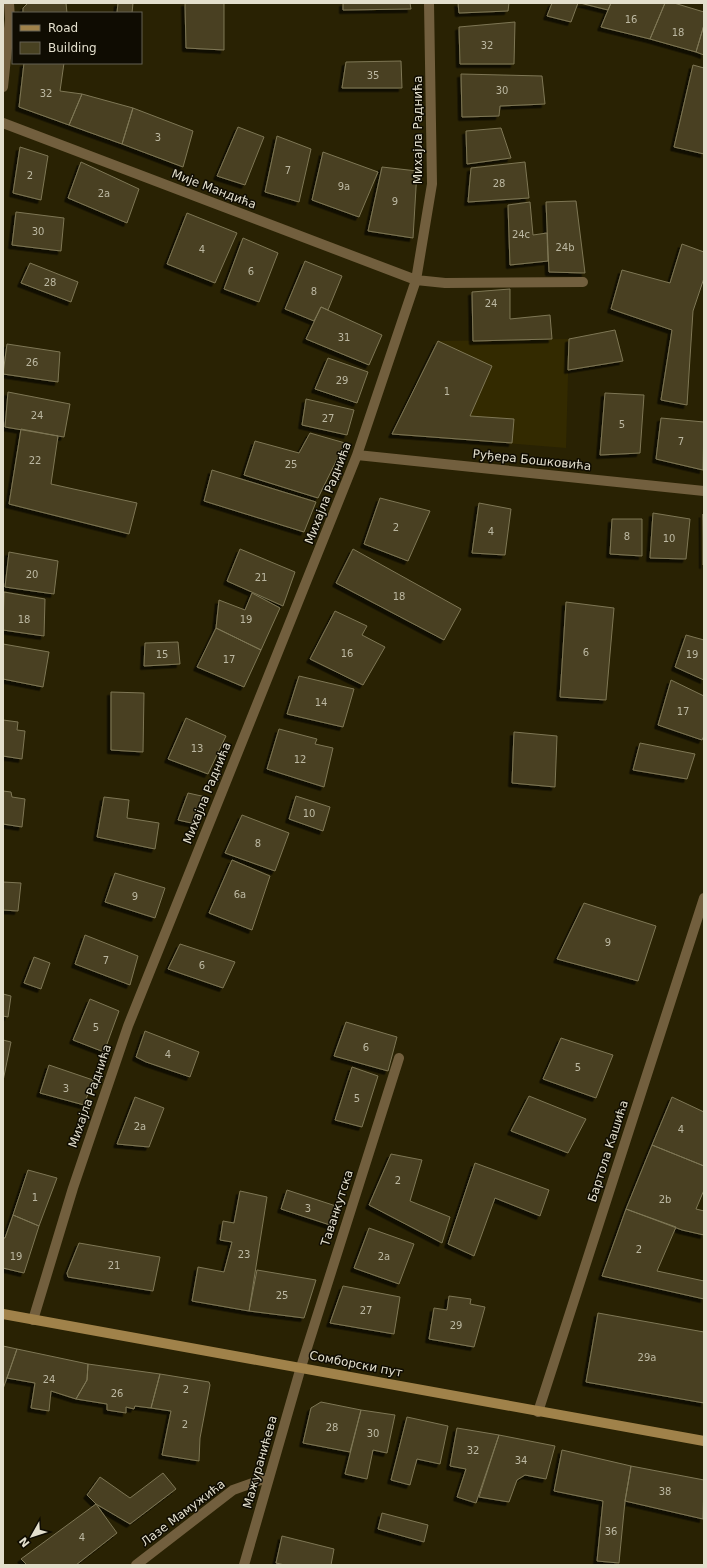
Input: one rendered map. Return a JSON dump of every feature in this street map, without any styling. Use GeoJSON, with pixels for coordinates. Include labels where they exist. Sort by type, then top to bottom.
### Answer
{"type":"FeatureCollection","features":[{"type":"Feature","properties":{"kind":"main road","name":"Сомборски пут"},"geometry":{"type":"LineString","coordinates":[[3,1314],[301,1366],[538,1412],[704,1441]]}},
{"type":"Feature","properties":{"kind":"street"},"geometry":{"type":"LineString","coordinates":[[3,87],[10,19],[9,3]]}},
{"type":"Feature","properties":{"kind":"street","name":"Михајла Раднића"},"geometry":{"type":"LineString","coordinates":[[34,1320],[73,1188],[128,1026],[357,455],[416,280],[432,184],[429,3]]}},
{"type":"Feature","properties":{"kind":"street","name":"Мије Мандића"},"geometry":{"type":"LineString","coordinates":[[3,123],[416,280]]}},
{"type":"Feature","properties":{"kind":"street"},"geometry":{"type":"LineString","coordinates":[[416,280],[452,283],[584,282]]}},
{"type":"Feature","properties":{"kind":"street","name":"Руђера Бошковића"},"geometry":{"type":"LineString","coordinates":[[357,455],[704,491]]}},
{"type":"Feature","properties":{"kind":"street","name":"Бартола Кашића"},"geometry":{"type":"LineString","coordinates":[[538,1412],[704,898]]}},
{"type":"Feature","properties":{"kind":"street"},"geometry":{"type":"LineString","coordinates":[[694,928],[704,932]]}},
{"type":"Feature","properties":{"kind":"street","name":"Таванкутска"},"geometry":{"type":"LineString","coordinates":[[301,1366],[399,1058]]}},
{"type":"Feature","properties":{"kind":"street","name":"Мажуранићева"},"geometry":{"type":"LineString","coordinates":[[244,1565],[301,1366]]}},
{"type":"Feature","properties":{"kind":"street","name":"Лазе Мамужића"},"geometry":{"type":"LineString","coordinates":[[136,1565],[233,1490],[269,1477]]}},
{"type":"Feature","properties":{"kind":"shaded area"},"geometry":{"type":"Polygon","coordinates":[[[569,339],[566,448],[392,434],[438,341],[569,339]]]}},
{"type":"Feature","properties":{"kind":"building"},"geometry":{"type":"Polygon","coordinates":[[[28,3],[66,3],[67,12],[23,12],[23,8],[28,3]]]}},
{"type":"Feature","properties":{"kind":"building"},"geometry":{"type":"Polygon","coordinates":[[[118,3],[133,3],[132,12],[117,12],[118,3]]]}},
{"type":"Feature","properties":{"kind":"building"},"geometry":{"type":"Polygon","coordinates":[[[185,3],[224,3],[224,50],[186,48],[185,3]]]}},
{"type":"Feature","properties":{"kind":"building"},"geometry":{"type":"Polygon","coordinates":[[[343,3],[410,3],[411,9],[343,10],[343,3]]]}},
{"type":"Feature","properties":{"kind":"building"},"geometry":{"type":"Polygon","coordinates":[[[458,3],[509,3],[508,11],[459,13],[458,3]]]}},
{"type":"Feature","properties":{"kind":"building"},"geometry":{"type":"Polygon","coordinates":[[[552,3],[578,3],[571,22],[547,16],[552,3]]]}},
{"type":"Feature","properties":{"kind":"building"},"geometry":{"type":"Polygon","coordinates":[[[580,3],[611,3],[608,10],[580,3]]]}},
{"type":"Feature","properties":{"kind":"building"},"geometry":{"type":"Polygon","coordinates":[[[611,3],[665,3],[650,39],[601,27],[611,3]]]}},
{"type":"Feature","properties":{"kind":"building"},"geometry":{"type":"Polygon","coordinates":[[[665,3],[674,3],[704,12],[704,25],[696,52],[650,39],[665,3]]]}},
{"type":"Feature","properties":{"kind":"building"},"geometry":{"type":"Polygon","coordinates":[[[515,22],[514,64],[460,64],[459,27],[515,22]]]}},
{"type":"Feature","properties":{"kind":"building"},"geometry":{"type":"Polygon","coordinates":[[[704,25],[704,55],[696,52],[704,25]]]}},
{"type":"Feature","properties":{"kind":"building"},"geometry":{"type":"Polygon","coordinates":[[[401,61],[402,88],[342,88],[346,62],[401,61]]]}},
{"type":"Feature","properties":{"kind":"building"},"geometry":{"type":"Polygon","coordinates":[[[24,64],[64,64],[60,91],[82,94],[69,125],[19,107],[24,64]]]}},
{"type":"Feature","properties":{"kind":"building"},"geometry":{"type":"Polygon","coordinates":[[[693,65],[704,68],[704,154],[674,147],[693,65]]]}},
{"type":"Feature","properties":{"kind":"building"},"geometry":{"type":"Polygon","coordinates":[[[461,74],[542,76],[545,104],[500,106],[499,116],[462,117],[461,74]]]}},
{"type":"Feature","properties":{"kind":"building"},"geometry":{"type":"Polygon","coordinates":[[[82,94],[133,108],[122,144],[69,125],[82,94]]]}},
{"type":"Feature","properties":{"kind":"building"},"geometry":{"type":"Polygon","coordinates":[[[133,108],[193,131],[183,167],[122,144],[133,108]]]}},
{"type":"Feature","properties":{"kind":"building"},"geometry":{"type":"Polygon","coordinates":[[[238,127],[264,137],[245,185],[217,176],[238,127]]]}},
{"type":"Feature","properties":{"kind":"building"},"geometry":{"type":"Polygon","coordinates":[[[501,128],[511,158],[467,164],[466,131],[501,128]]]}},
{"type":"Feature","properties":{"kind":"building"},"geometry":{"type":"Polygon","coordinates":[[[277,136],[311,149],[299,202],[265,192],[277,136]]]}},
{"type":"Feature","properties":{"kind":"building"},"geometry":{"type":"Polygon","coordinates":[[[20,147],[48,156],[41,200],[13,193],[20,147]]]}},
{"type":"Feature","properties":{"kind":"building"},"geometry":{"type":"Polygon","coordinates":[[[323,152],[378,172],[359,217],[312,200],[323,152]]]}},
{"type":"Feature","properties":{"kind":"building"},"geometry":{"type":"Polygon","coordinates":[[[81,162],[139,189],[127,223],[68,198],[81,162]]]}},
{"type":"Feature","properties":{"kind":"building"},"geometry":{"type":"Polygon","coordinates":[[[525,162],[529,198],[468,202],[471,168],[525,162]]]}},
{"type":"Feature","properties":{"kind":"building"},"geometry":{"type":"Polygon","coordinates":[[[382,167],[417,171],[413,238],[368,231],[382,167]]]}},
{"type":"Feature","properties":{"kind":"building"},"geometry":{"type":"Polygon","coordinates":[[[576,201],[585,273],[549,272],[546,202],[576,201]]]}},
{"type":"Feature","properties":{"kind":"building"},"geometry":{"type":"Polygon","coordinates":[[[530,202],[533,235],[547,233],[548,261],[510,265],[508,205],[530,202]]]}},
{"type":"Feature","properties":{"kind":"building"},"geometry":{"type":"Polygon","coordinates":[[[16,212],[64,218],[61,251],[12,245],[16,212]]]}},
{"type":"Feature","properties":{"kind":"building"},"geometry":{"type":"Polygon","coordinates":[[[187,213],[237,233],[215,283],[167,264],[187,213]]]}},
{"type":"Feature","properties":{"kind":"building"},"geometry":{"type":"Polygon","coordinates":[[[243,238],[278,253],[259,302],[224,289],[243,238]]]}},
{"type":"Feature","properties":{"kind":"building"},"geometry":{"type":"Polygon","coordinates":[[[682,244],[704,252],[704,278],[693,311],[687,405],[661,400],[672,330],[611,309],[622,270],[670,283],[682,244]]]}},
{"type":"Feature","properties":{"kind":"building"},"geometry":{"type":"Polygon","coordinates":[[[305,261],[342,276],[328,310],[321,307],[314,321],[285,309],[305,261]]]}},
{"type":"Feature","properties":{"kind":"building"},"geometry":{"type":"Polygon","coordinates":[[[30,263],[78,282],[71,302],[21,283],[30,263]]]}},
{"type":"Feature","properties":{"kind":"building"},"geometry":{"type":"Polygon","coordinates":[[[510,289],[510,319],[550,315],[552,339],[473,341],[472,292],[510,289]]]}},
{"type":"Feature","properties":{"kind":"building"},"geometry":{"type":"Polygon","coordinates":[[[321,307],[382,335],[369,365],[306,339],[321,307]]]}},
{"type":"Feature","properties":{"kind":"building"},"geometry":{"type":"Polygon","coordinates":[[[615,330],[623,361],[568,370],[569,339],[615,330]]]}},
{"type":"Feature","properties":{"kind":"building"},"geometry":{"type":"Polygon","coordinates":[[[438,341],[492,366],[470,416],[514,419],[512,443],[392,434],[438,341]]]}},
{"type":"Feature","properties":{"kind":"building"},"geometry":{"type":"Polygon","coordinates":[[[7,344],[60,352],[58,382],[3,374],[7,344]]]}},
{"type":"Feature","properties":{"kind":"building"},"geometry":{"type":"Polygon","coordinates":[[[328,358],[368,372],[357,403],[315,389],[328,358]]]}},
{"type":"Feature","properties":{"kind":"building"},"geometry":{"type":"Polygon","coordinates":[[[8,392],[70,404],[64,437],[5,427],[8,392]]]}},
{"type":"Feature","properties":{"kind":"building"},"geometry":{"type":"Polygon","coordinates":[[[605,393],[644,395],[640,453],[600,455],[605,393]]]}},
{"type":"Feature","properties":{"kind":"building"},"geometry":{"type":"Polygon","coordinates":[[[306,399],[354,410],[347,435],[302,425],[306,399]]]}},
{"type":"Feature","properties":{"kind":"building"},"geometry":{"type":"Polygon","coordinates":[[[661,418],[704,422],[703,470],[656,459],[661,418]]]}},
{"type":"Feature","properties":{"kind":"building"},"geometry":{"type":"Polygon","coordinates":[[[21,429],[58,436],[51,484],[137,503],[129,534],[9,504],[21,429]]]}},
{"type":"Feature","properties":{"kind":"building"},"geometry":{"type":"Polygon","coordinates":[[[310,433],[345,443],[318,498],[244,475],[255,441],[299,453],[310,433]]]}},
{"type":"Feature","properties":{"kind":"building"},"geometry":{"type":"Polygon","coordinates":[[[212,470],[316,502],[304,532],[204,501],[212,470]]]}},
{"type":"Feature","properties":{"kind":"building"},"geometry":{"type":"Polygon","coordinates":[[[380,498],[430,511],[408,561],[364,544],[380,498]]]}},
{"type":"Feature","properties":{"kind":"building"},"geometry":{"type":"Polygon","coordinates":[[[479,503],[511,509],[505,555],[472,553],[479,503]]]}},
{"type":"Feature","properties":{"kind":"building"},"geometry":{"type":"Polygon","coordinates":[[[653,513],[690,519],[686,559],[650,558],[653,513]]]}},
{"type":"Feature","properties":{"kind":"building"},"geometry":{"type":"Polygon","coordinates":[[[703,514],[704,565],[703,565],[703,514]]]}},
{"type":"Feature","properties":{"kind":"building"},"geometry":{"type":"Polygon","coordinates":[[[612,519],[642,519],[642,556],[610,554],[612,519]]]}},
{"type":"Feature","properties":{"kind":"building"},"geometry":{"type":"Polygon","coordinates":[[[240,549],[295,572],[283,606],[227,581],[240,549]]]}},
{"type":"Feature","properties":{"kind":"building"},"geometry":{"type":"Polygon","coordinates":[[[353,549],[461,609],[444,640],[336,583],[353,549]]]}},
{"type":"Feature","properties":{"kind":"building"},"geometry":{"type":"Polygon","coordinates":[[[9,552],[58,561],[54,594],[5,587],[9,552]]]}},
{"type":"Feature","properties":{"kind":"building"},"geometry":{"type":"Polygon","coordinates":[[[4,592],[45,599],[44,636],[3,630],[4,592]]]}},
{"type":"Feature","properties":{"kind":"building"},"geometry":{"type":"Polygon","coordinates":[[[252,593],[280,608],[261,650],[216,628],[219,600],[245,610],[252,593]]]}},
{"type":"Feature","properties":{"kind":"building"},"geometry":{"type":"Polygon","coordinates":[[[566,602],[614,608],[606,700],[560,697],[566,602]]]}},
{"type":"Feature","properties":{"kind":"building"},"geometry":{"type":"Polygon","coordinates":[[[335,611],[367,626],[362,635],[385,647],[363,685],[310,659],[335,611]]]}},
{"type":"Feature","properties":{"kind":"building"},"geometry":{"type":"Polygon","coordinates":[[[216,628],[261,650],[244,687],[197,667],[216,628]]]}},
{"type":"Feature","properties":{"kind":"building"},"geometry":{"type":"Polygon","coordinates":[[[686,635],[704,640],[704,680],[675,667],[686,635]]]}},
{"type":"Feature","properties":{"kind":"building"},"geometry":{"type":"Polygon","coordinates":[[[178,642],[180,664],[144,666],[145,643],[178,642]]]}},
{"type":"Feature","properties":{"kind":"building"},"geometry":{"type":"Polygon","coordinates":[[[3,644],[49,652],[43,687],[3,679],[3,644]]]}},
{"type":"Feature","properties":{"kind":"building"},"geometry":{"type":"Polygon","coordinates":[[[299,676],[354,689],[343,727],[287,714],[299,676]]]}},
{"type":"Feature","properties":{"kind":"building"},"geometry":{"type":"Polygon","coordinates":[[[671,680],[704,696],[704,736],[702,740],[658,725],[671,680]]]}},
{"type":"Feature","properties":{"kind":"building"},"geometry":{"type":"Polygon","coordinates":[[[111,692],[144,693],[143,752],[111,750],[111,692]]]}},
{"type":"Feature","properties":{"kind":"building"},"geometry":{"type":"Polygon","coordinates":[[[186,718],[226,736],[208,774],[168,759],[186,718]]]}},
{"type":"Feature","properties":{"kind":"building"},"geometry":{"type":"Polygon","coordinates":[[[3,720],[18,722],[17,730],[25,731],[22,759],[3,756],[3,720]]]}},
{"type":"Feature","properties":{"kind":"building"},"geometry":{"type":"Polygon","coordinates":[[[279,729],[317,739],[315,744],[333,748],[324,787],[267,769],[279,729]]]}},
{"type":"Feature","properties":{"kind":"building"},"geometry":{"type":"Polygon","coordinates":[[[514,732],[557,736],[555,787],[512,783],[514,732]]]}},
{"type":"Feature","properties":{"kind":"building"},"geometry":{"type":"Polygon","coordinates":[[[640,743],[695,754],[687,779],[633,770],[640,743]]]}},
{"type":"Feature","properties":{"kind":"building"},"geometry":{"type":"Polygon","coordinates":[[[3,791],[11,792],[12,797],[25,799],[22,827],[3,824],[3,791]]]}},
{"type":"Feature","properties":{"kind":"building"},"geometry":{"type":"Polygon","coordinates":[[[188,793],[206,797],[196,824],[178,820],[188,793]]]}},
{"type":"Feature","properties":{"kind":"building"},"geometry":{"type":"Polygon","coordinates":[[[296,796],[330,807],[323,831],[289,819],[296,796]]]}},
{"type":"Feature","properties":{"kind":"building"},"geometry":{"type":"Polygon","coordinates":[[[104,797],[129,800],[127,818],[159,823],[155,849],[97,837],[104,797]]]}},
{"type":"Feature","properties":{"kind":"building"},"geometry":{"type":"Polygon","coordinates":[[[242,815],[289,833],[275,871],[225,853],[242,815]]]}},
{"type":"Feature","properties":{"kind":"building"},"geometry":{"type":"Polygon","coordinates":[[[232,860],[270,876],[252,930],[209,913],[232,860]]]}},
{"type":"Feature","properties":{"kind":"building"},"geometry":{"type":"Polygon","coordinates":[[[115,873],[165,888],[155,918],[105,902],[115,873]]]}},
{"type":"Feature","properties":{"kind":"building"},"geometry":{"type":"Polygon","coordinates":[[[3,882],[21,883],[18,911],[3,910],[3,882]]]}},
{"type":"Feature","properties":{"kind":"building"},"geometry":{"type":"Polygon","coordinates":[[[584,903],[656,926],[638,981],[557,959],[584,903]]]}},
{"type":"Feature","properties":{"kind":"building"},"geometry":{"type":"Polygon","coordinates":[[[85,935],[138,956],[130,985],[75,964],[85,935]]]}},
{"type":"Feature","properties":{"kind":"building"},"geometry":{"type":"Polygon","coordinates":[[[180,944],[235,962],[223,988],[168,969],[180,944]]]}},
{"type":"Feature","properties":{"kind":"building"},"geometry":{"type":"Polygon","coordinates":[[[34,957],[50,963],[41,989],[24,983],[34,957]]]}},
{"type":"Feature","properties":{"kind":"building"},"geometry":{"type":"Polygon","coordinates":[[[3,994],[11,996],[8,1017],[3,1016],[3,994]]]}},
{"type":"Feature","properties":{"kind":"building"},"geometry":{"type":"Polygon","coordinates":[[[90,999],[119,1011],[104,1052],[73,1040],[90,999]]]}},
{"type":"Feature","properties":{"kind":"building"},"geometry":{"type":"Polygon","coordinates":[[[346,1022],[397,1037],[388,1071],[334,1056],[346,1022]]]}},
{"type":"Feature","properties":{"kind":"building"},"geometry":{"type":"Polygon","coordinates":[[[145,1031],[199,1052],[190,1077],[146,1062],[136,1057],[145,1031]]]}},
{"type":"Feature","properties":{"kind":"building"},"geometry":{"type":"Polygon","coordinates":[[[561,1038],[613,1055],[596,1098],[543,1079],[561,1038]]]}},
{"type":"Feature","properties":{"kind":"building"},"geometry":{"type":"Polygon","coordinates":[[[3,1040],[11,1042],[3,1081],[3,1040]]]}},
{"type":"Feature","properties":{"kind":"building"},"geometry":{"type":"Polygon","coordinates":[[[49,1065],[93,1080],[84,1105],[40,1093],[49,1065]]]}},
{"type":"Feature","properties":{"kind":"building"},"geometry":{"type":"Polygon","coordinates":[[[352,1067],[378,1076],[362,1127],[335,1120],[352,1067]]]}},
{"type":"Feature","properties":{"kind":"building"},"geometry":{"type":"Polygon","coordinates":[[[529,1096],[586,1119],[568,1153],[511,1131],[529,1096]]]}},
{"type":"Feature","properties":{"kind":"building"},"geometry":{"type":"Polygon","coordinates":[[[135,1097],[164,1108],[149,1147],[117,1144],[135,1097]]]}},
{"type":"Feature","properties":{"kind":"building"},"geometry":{"type":"Polygon","coordinates":[[[672,1097],[704,1112],[704,1166],[652,1145],[672,1097]]]}},
{"type":"Feature","properties":{"kind":"building"},"geometry":{"type":"Polygon","coordinates":[[[652,1145],[704,1166],[704,1190],[696,1209],[704,1211],[704,1235],[682,1230],[626,1209],[652,1145]]]}},
{"type":"Feature","properties":{"kind":"building"},"geometry":{"type":"Polygon","coordinates":[[[391,1154],[422,1160],[410,1201],[450,1217],[442,1243],[369,1205],[391,1154]]]}},
{"type":"Feature","properties":{"kind":"building"},"geometry":{"type":"Polygon","coordinates":[[[475,1163],[549,1190],[540,1216],[495,1198],[474,1256],[448,1244],[475,1163]]]}},
{"type":"Feature","properties":{"kind":"building"},"geometry":{"type":"Polygon","coordinates":[[[28,1170],[57,1178],[39,1226],[13,1215],[28,1170]]]}},
{"type":"Feature","properties":{"kind":"building"},"geometry":{"type":"Polygon","coordinates":[[[287,1190],[336,1206],[330,1225],[281,1209],[287,1190]]]}},
{"type":"Feature","properties":{"kind":"building"},"geometry":{"type":"Polygon","coordinates":[[[240,1191],[267,1197],[249,1311],[192,1301],[198,1267],[224,1272],[232,1242],[220,1240],[223,1221],[234,1223],[240,1191]]]}},
{"type":"Feature","properties":{"kind":"building"},"geometry":{"type":"Polygon","coordinates":[[[626,1209],[676,1227],[657,1271],[704,1281],[704,1299],[602,1276],[626,1209]]]}},
{"type":"Feature","properties":{"kind":"building"},"geometry":{"type":"Polygon","coordinates":[[[13,1215],[39,1226],[24,1273],[3,1268],[3,1238],[5,1238],[13,1215]]]}},
{"type":"Feature","properties":{"kind":"building"},"geometry":{"type":"Polygon","coordinates":[[[369,1228],[414,1244],[399,1284],[354,1268],[369,1228]]]}},
{"type":"Feature","properties":{"kind":"building"},"geometry":{"type":"Polygon","coordinates":[[[79,1243],[160,1257],[153,1291],[68,1277],[67,1273],[79,1243]]]}},
{"type":"Feature","properties":{"kind":"building"},"geometry":{"type":"Polygon","coordinates":[[[257,1270],[316,1280],[304,1318],[249,1311],[257,1270]]]}},
{"type":"Feature","properties":{"kind":"building"},"geometry":{"type":"Polygon","coordinates":[[[343,1286],[400,1297],[394,1334],[330,1323],[343,1286]]]}},
{"type":"Feature","properties":{"kind":"building"},"geometry":{"type":"Polygon","coordinates":[[[449,1296],[471,1299],[470,1304],[485,1307],[474,1347],[429,1339],[434,1308],[447,1310],[449,1296]]]}},
{"type":"Feature","properties":{"kind":"building"},"geometry":{"type":"Polygon","coordinates":[[[598,1313],[704,1332],[704,1403],[586,1382],[598,1313]]]}},
{"type":"Feature","properties":{"kind":"building"},"geometry":{"type":"Polygon","coordinates":[[[3,1346],[17,1349],[3,1389],[3,1346]]]}},
{"type":"Feature","properties":{"kind":"building"},"geometry":{"type":"Polygon","coordinates":[[[17,1349],[88,1364],[87,1380],[76,1399],[51,1391],[49,1411],[31,1408],[35,1383],[7,1378],[17,1349]]]}},
{"type":"Feature","properties":{"kind":"building"},"geometry":{"type":"Polygon","coordinates":[[[88,1364],[160,1374],[151,1408],[135,1406],[134,1409],[126,1407],[126,1413],[107,1410],[107,1404],[76,1399],[87,1380],[88,1364]]]}},
{"type":"Feature","properties":{"kind":"building"},"geometry":{"type":"Polygon","coordinates":[[[160,1374],[209,1382],[210,1385],[200,1438],[199,1461],[162,1455],[171,1411],[151,1408],[160,1374]]]}},
{"type":"Feature","properties":{"kind":"building"},"geometry":{"type":"Polygon","coordinates":[[[321,1402],[361,1410],[350,1452],[303,1443],[311,1408],[321,1402]]]}},
{"type":"Feature","properties":{"kind":"building"},"geometry":{"type":"Polygon","coordinates":[[[361,1410],[395,1415],[387,1453],[373,1450],[367,1479],[345,1474],[361,1410]]]}},
{"type":"Feature","properties":{"kind":"building"},"geometry":{"type":"Polygon","coordinates":[[[407,1417],[448,1426],[440,1464],[417,1459],[410,1485],[391,1480],[407,1417]]]}},
{"type":"Feature","properties":{"kind":"building"},"geometry":{"type":"Polygon","coordinates":[[[457,1428],[499,1435],[476,1503],[457,1497],[466,1469],[450,1466],[457,1428]]]}},
{"type":"Feature","properties":{"kind":"building"},"geometry":{"type":"Polygon","coordinates":[[[499,1435],[555,1446],[546,1479],[525,1475],[517,1480],[509,1502],[479,1497],[499,1435]]]}},
{"type":"Feature","properties":{"kind":"building"},"geometry":{"type":"Polygon","coordinates":[[[562,1450],[631,1466],[625,1501],[619,1563],[597,1561],[603,1501],[554,1491],[562,1450]]]}},
{"type":"Feature","properties":{"kind":"building"},"geometry":{"type":"Polygon","coordinates":[[[631,1466],[704,1480],[703,1519],[625,1501],[631,1466]]]}},
{"type":"Feature","properties":{"kind":"building"},"geometry":{"type":"Polygon","coordinates":[[[163,1473],[176,1489],[130,1524],[96,1504],[87,1495],[100,1477],[130,1498],[163,1473]]]}},
{"type":"Feature","properties":{"kind":"building"},"geometry":{"type":"Polygon","coordinates":[[[96,1504],[117,1533],[76,1565],[27,1565],[21,1559],[96,1504]]]}},
{"type":"Feature","properties":{"kind":"building"},"geometry":{"type":"Polygon","coordinates":[[[382,1513],[428,1525],[424,1542],[378,1529],[382,1513]]]}},
{"type":"Feature","properties":{"kind":"building"},"geometry":{"type":"Polygon","coordinates":[[[282,1536],[334,1549],[331,1565],[285,1565],[276,1563],[282,1536]]]}}]}
